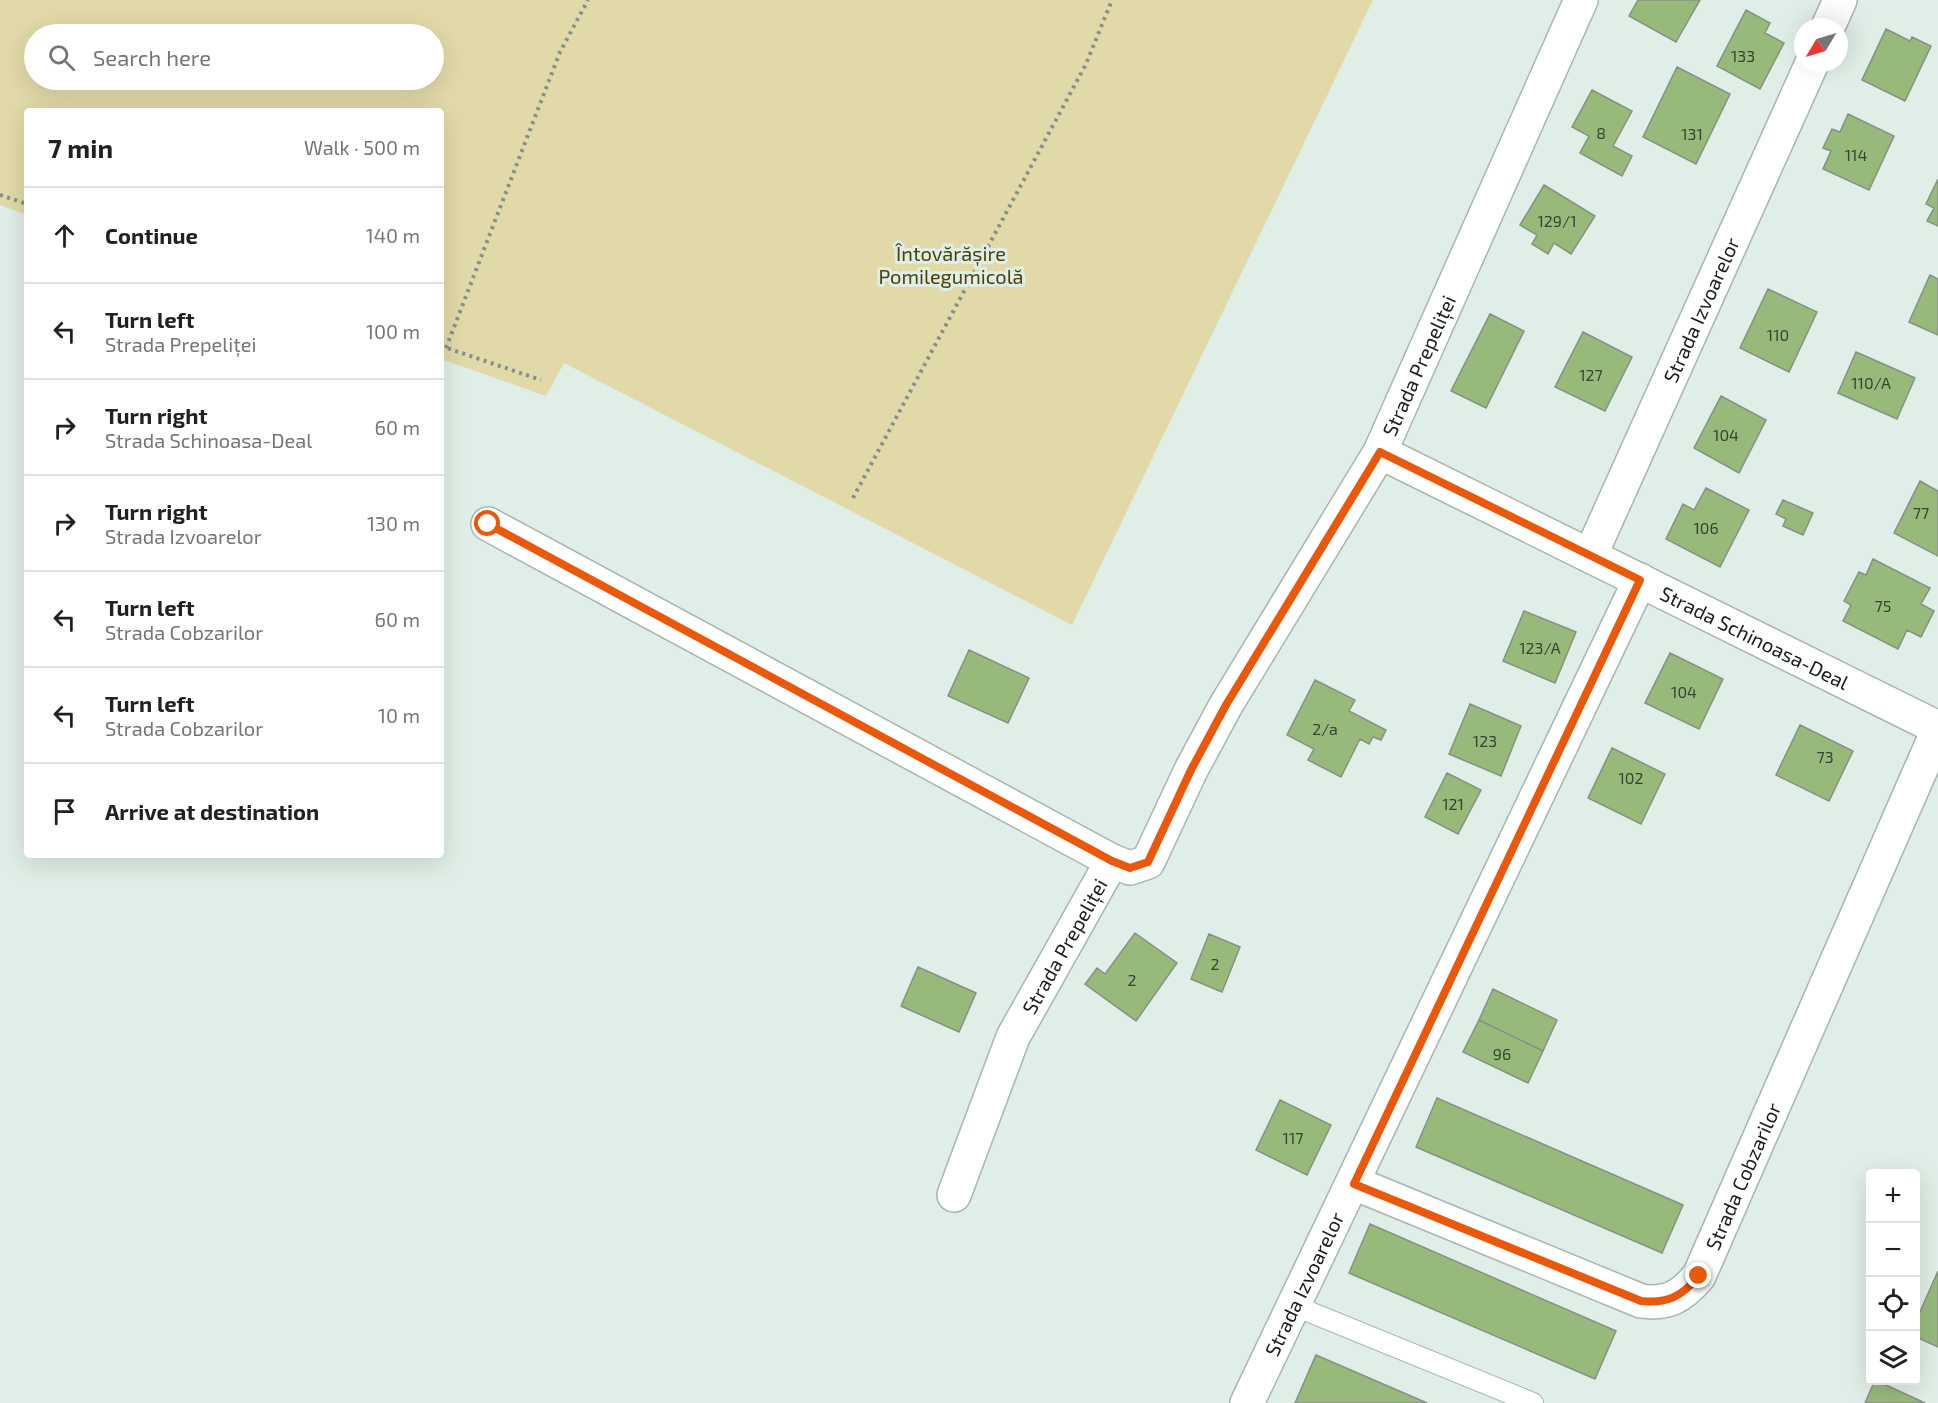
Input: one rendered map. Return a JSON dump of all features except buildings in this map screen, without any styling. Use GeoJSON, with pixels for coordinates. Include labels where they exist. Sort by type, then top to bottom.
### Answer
{"type":"FeatureCollection","features":[{"type":"Feature","properties":{"kind":"street","name":"Strada Prepeliței"},"geometry":{"type":"LineString","coordinates":[[954,1195],[1013,1037],[1112,861],[1130,868],[1148,862],[1191,770],[1226,705],[1380,452],[1581,0]]}},
{"type":"Feature","properties":{"kind":"street"},"geometry":{"type":"LineString","coordinates":[[1832,18],[1840,0]]}},
{"type":"Feature","properties":{"kind":"street","name":"Strada Izvoarelor"},"geometry":{"type":"LineString","coordinates":[[1590,556],[1808,72]]}},
{"type":"Feature","properties":{"kind":"street","name":"Strada Schinoasa-Deal"},"geometry":{"type":"LineString","coordinates":[[1380,452],[1938,729]]}},
{"type":"Feature","properties":{"kind":"street"},"geometry":{"type":"LineString","coordinates":[[488,524],[1112,861]]}},
{"type":"Feature","properties":{"kind":"street","name":"Strada Izvoarelor"},"geometry":{"type":"LineString","coordinates":[[1247,1403],[1296,1306],[1640,580]]}},
{"type":"Feature","properties":{"kind":"street","name":"Strada Cobzarilor"},"geometry":{"type":"LineString","coordinates":[[1354,1184],[1641,1301],[1658,1303],[1673,1299],[1686,1291],[1699,1276],[1938,729]]}},
{"type":"Feature","properties":{"kind":"lane"},"geometry":{"type":"LineString","coordinates":[[1296,1306],[1533,1403]]}},
{"type":"Feature","properties":{"kind":"path"},"geometry":{"type":"LineString","coordinates":[[444,344],[560,52],[588,0]]}},
{"type":"Feature","properties":{"kind":"path"},"geometry":{"type":"LineString","coordinates":[[853,498],[1086,64],[1112,0]]}},
{"type":"Feature","properties":{"kind":"path"},"geometry":{"type":"LineString","coordinates":[[0,195],[24,203]]}},
{"type":"Feature","properties":{"kind":"path"},"geometry":{"type":"LineString","coordinates":[[444,347],[541,380]]}},
{"type":"Feature","properties":{"kind":"green space","name":"Întovărășire Pomilegumicolă"},"geometry":{"type":"Polygon","coordinates":[[[0,0],[1373,0],[1072,625],[564,363],[546,396],[444,360],[444,108],[24,108],[24,214],[0,205],[0,0]]]}},
{"type":"Feature","properties":{"kind":"route"},"geometry":{"type":"LineString","coordinates":[[488,524],[1112,861],[1130,868],[1148,862],[1191,770],[1226,705],[1380,452],[1640,580],[1354,1184],[1641,1301],[1658,1303],[1673,1299],[1686,1291],[1699,1276]]}}]}
